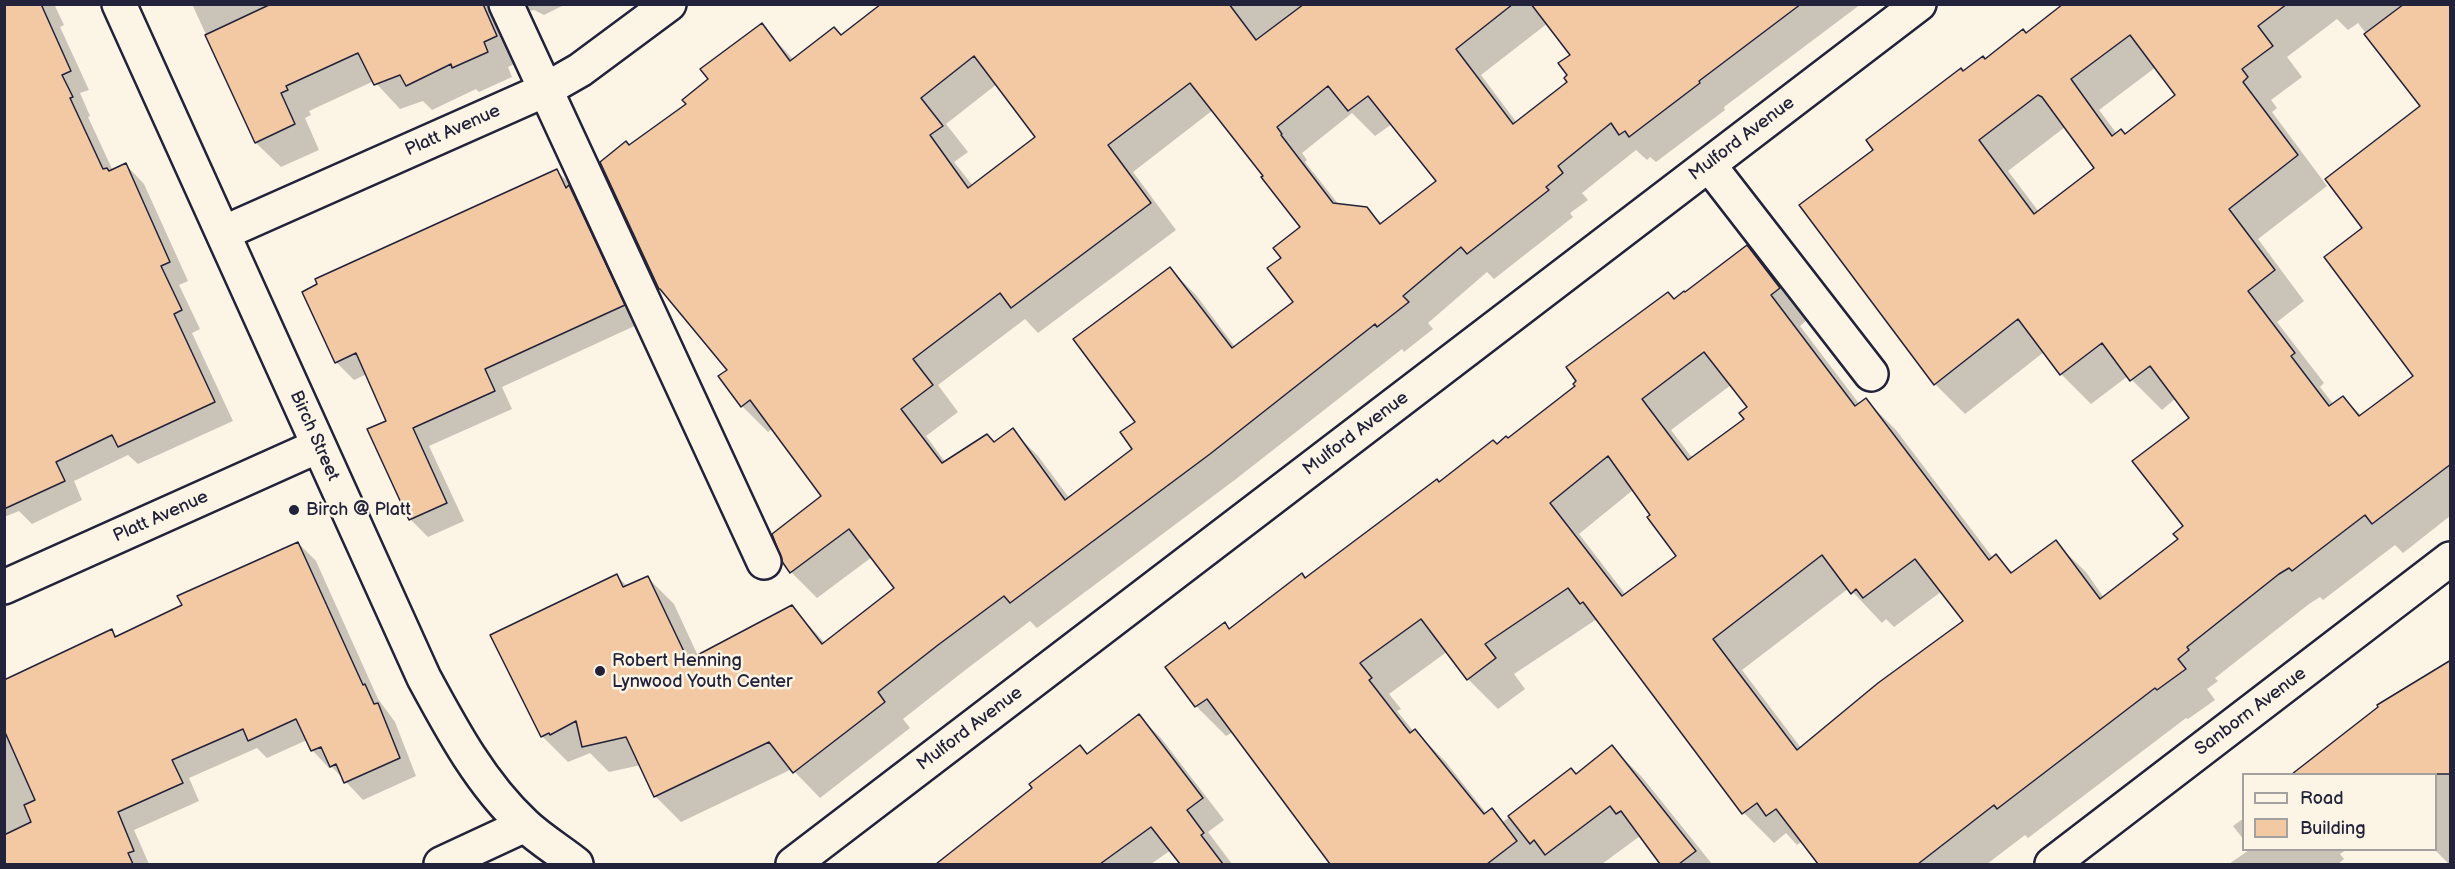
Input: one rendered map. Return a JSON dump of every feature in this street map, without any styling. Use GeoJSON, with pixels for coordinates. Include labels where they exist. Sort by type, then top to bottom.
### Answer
{"type":"FeatureCollection","features":[{"type":"Feature","properties":{"kind":"street","name":"Birch Street"},"geometry":{"type":"LineString","coordinates":[[118,4],[424,678],[458,741],[490,786],[525,825],[576,864]]}},
{"type":"Feature","properties":{"kind":"street"},"geometry":{"type":"LineString","coordinates":[[506,4],[764,562]]}},
{"type":"Feature","properties":{"kind":"street","name":"Platt Avenue"},"geometry":{"type":"LineString","coordinates":[[223,233],[545,90],[580,70],[669,4]]}},
{"type":"Feature","properties":{"kind":"street","name":"Mulford Avenue"},"geometry":{"type":"LineString","coordinates":[[793,864],[1919,4]]}},
{"type":"Feature","properties":{"kind":"street"},"geometry":{"type":"LineString","coordinates":[[1709,165],[1870,374]]}},
{"type":"Feature","properties":{"kind":"street","name":"Platt Avenue"},"geometry":{"type":"LineString","coordinates":[[4,587],[318,446]]}},
{"type":"Feature","properties":{"kind":"street","name":"Sanborn Avenue"},"geometry":{"type":"LineString","coordinates":[[2052,864],[2451,559]]}},
{"type":"Feature","properties":{"kind":"street"},"geometry":{"type":"LineString","coordinates":[[441,864],[525,825]]}},
{"type":"Feature","properties":{"kind":"building"},"geometry":{"type":"Polygon","coordinates":[[[4,4],[41,4],[71,71],[62,75],[73,97],[70,98],[103,169],[107,168],[109,171],[126,163],[170,262],[161,266],[182,310],[174,314],[215,402],[118,447],[112,435],[56,462],[65,481],[4,509],[4,4]]]}},
{"type":"Feature","properties":{"kind":"building"},"geometry":{"type":"Polygon","coordinates":[[[271,4],[483,4],[497,36],[484,42],[488,52],[452,68],[451,64],[406,86],[400,75],[374,85],[358,53],[286,86],[288,90],[281,93],[295,124],[255,143],[205,35],[271,4]]]}},
{"type":"Feature","properties":{"kind":"building"},"geometry":{"type":"Polygon","coordinates":[[[881,4],[1229,4],[1256,40],[1304,4],[1513,4],[1456,49],[1513,124],[1567,82],[1564,78],[1567,75],[1558,63],[1570,55],[1531,4],[1801,4],[1629,137],[1625,131],[1619,135],[1611,123],[1558,166],[1563,173],[1546,187],[1549,190],[1467,254],[1461,247],[1403,296],[1409,302],[1377,327],[1375,324],[1210,454],[1010,603],[1004,596],[938,645],[878,692],[885,702],[793,773],[769,742],[654,797],[626,737],[582,747],[576,721],[550,735],[549,733],[541,737],[490,635],[617,574],[623,587],[648,576],[688,660],[792,605],[822,644],[894,588],[849,529],[790,573],[783,563],[772,534],[821,496],[750,400],[741,407],[718,376],[727,370],[659,289],[600,162],[626,141],[629,145],[686,104],[682,100],[708,79],[700,69],[762,23],[790,61],[834,27],[841,35],[881,4]],[[974,56],[921,98],[943,126],[930,135],[968,188],[1035,137],[974,56]],[[1190,83],[1108,145],[1151,203],[1011,308],[1000,293],[913,359],[933,385],[901,409],[942,463],[987,434],[994,442],[1013,428],[1065,500],[1132,449],[1120,432],[1135,422],[1073,339],[1170,267],[1232,348],[1293,302],[1267,268],[1281,258],[1273,248],[1300,227],[1190,83]],[[1328,86],[1277,127],[1333,203],[1367,207],[1380,224],[1436,181],[1368,96],[1348,111],[1328,86]]]}},
{"type":"Feature","properties":{"kind":"building"},"geometry":{"type":"Polygon","coordinates":[[[2063,4],[2287,4],[2258,26],[2273,46],[2242,69],[2248,77],[2243,82],[2298,155],[2229,209],[2275,270],[2248,291],[2295,353],[2291,356],[2329,406],[2343,396],[2359,416],[2413,376],[2324,257],[2362,228],[2325,179],[2420,106],[2364,34],[2404,4],[2451,4],[2451,464],[2372,524],[2365,515],[2292,571],[2289,568],[2279,574],[2187,647],[2189,650],[2178,659],[2186,669],[2157,690],[2155,688],[1997,809],[1994,805],[1918,864],[1818,864],[1776,809],[1766,816],[1757,803],[1742,814],[1583,602],[1580,604],[1568,588],[1485,644],[1496,658],[1467,680],[1421,619],[1360,663],[1372,678],[1369,680],[1410,733],[1415,729],[1484,814],[1492,808],[1517,841],[1487,864],[1330,864],[1207,699],[1195,707],[1165,667],[1225,622],[1229,629],[1302,573],[1305,578],[1437,479],[1439,482],[1493,440],[1497,444],[1506,436],[1508,438],[1575,386],[1573,384],[1576,381],[1566,367],[1668,292],[1674,299],[1747,245],[1780,288],[1771,295],[1855,406],[1866,398],[1989,560],[1996,554],[2011,573],[2056,540],[2100,599],[2178,539],[2173,534],[2183,526],[2132,461],[2189,418],[2150,366],[2130,381],[2102,343],[2060,375],[2018,319],[1934,385],[1799,205],[1873,150],[1866,140],[1961,68],[1963,71],[1983,56],[1985,59],[2023,29],[2026,33],[2063,4]],[[2130,35],[2071,79],[2112,136],[2121,129],[2125,134],[2175,95],[2130,35]],[[2038,95],[1979,140],[2034,214],[2094,168],[2042,97],[2038,95]],[[1704,352],[1642,399],[1688,460],[1744,419],[1739,413],[1747,407],[1704,352]],[[1608,456],[1550,503],[1622,596],[1676,556],[1647,517],[1650,515],[1608,456]],[[1822,555],[1713,639],[1797,750],[1878,683],[1963,621],[1915,559],[1863,598],[1856,589],[1851,594],[1822,555]]]}},
{"type":"Feature","properties":{"kind":"building"},"geometry":{"type":"Polygon","coordinates":[[[557,169],[566,188],[569,185],[625,305],[485,369],[495,391],[413,428],[447,503],[409,520],[367,429],[386,421],[356,353],[335,363],[302,292],[317,284],[315,279],[557,169]]]}},
{"type":"Feature","properties":{"kind":"building"},"geometry":{"type":"Polygon","coordinates":[[[298,542],[363,685],[365,684],[374,704],[378,703],[400,758],[344,783],[336,764],[330,767],[321,747],[311,751],[296,719],[248,741],[243,729],[172,760],[183,783],[118,812],[134,851],[128,853],[133,864],[4,864],[4,835],[31,822],[24,805],[35,800],[4,730],[4,680],[112,629],[115,637],[182,605],[177,596],[298,542]]]}},
{"type":"Feature","properties":{"kind":"building"},"geometry":{"type":"Polygon","coordinates":[[[2451,660],[2451,774],[2293,773],[2378,707],[2377,705],[2451,660]]]}},
{"type":"Feature","properties":{"kind":"building"},"geometry":{"type":"Polygon","coordinates":[[[1139,714],[1203,798],[1187,810],[1204,833],[1201,835],[1223,864],[1180,864],[1151,827],[1100,864],[936,864],[1032,788],[1029,784],[1080,745],[1087,754],[1139,714]]]}},
{"type":"Feature","properties":{"kind":"building"},"geometry":{"type":"Polygon","coordinates":[[[1612,745],[1696,851],[1679,864],[1660,864],[1621,811],[1616,814],[1610,806],[1545,855],[1534,840],[1530,844],[1508,816],[1571,768],[1576,774],[1612,745]]]}},
{"type":"Feature","properties":{"kind":"place","name":"Birch @ Platt"},"geometry":{"type":"Point","coordinates":[294,510]}},
{"type":"Feature","properties":{"kind":"place","name":"Robert Henning Lynwood Youth Center"},"geometry":{"type":"Point","coordinates":[600,671]}}]}
